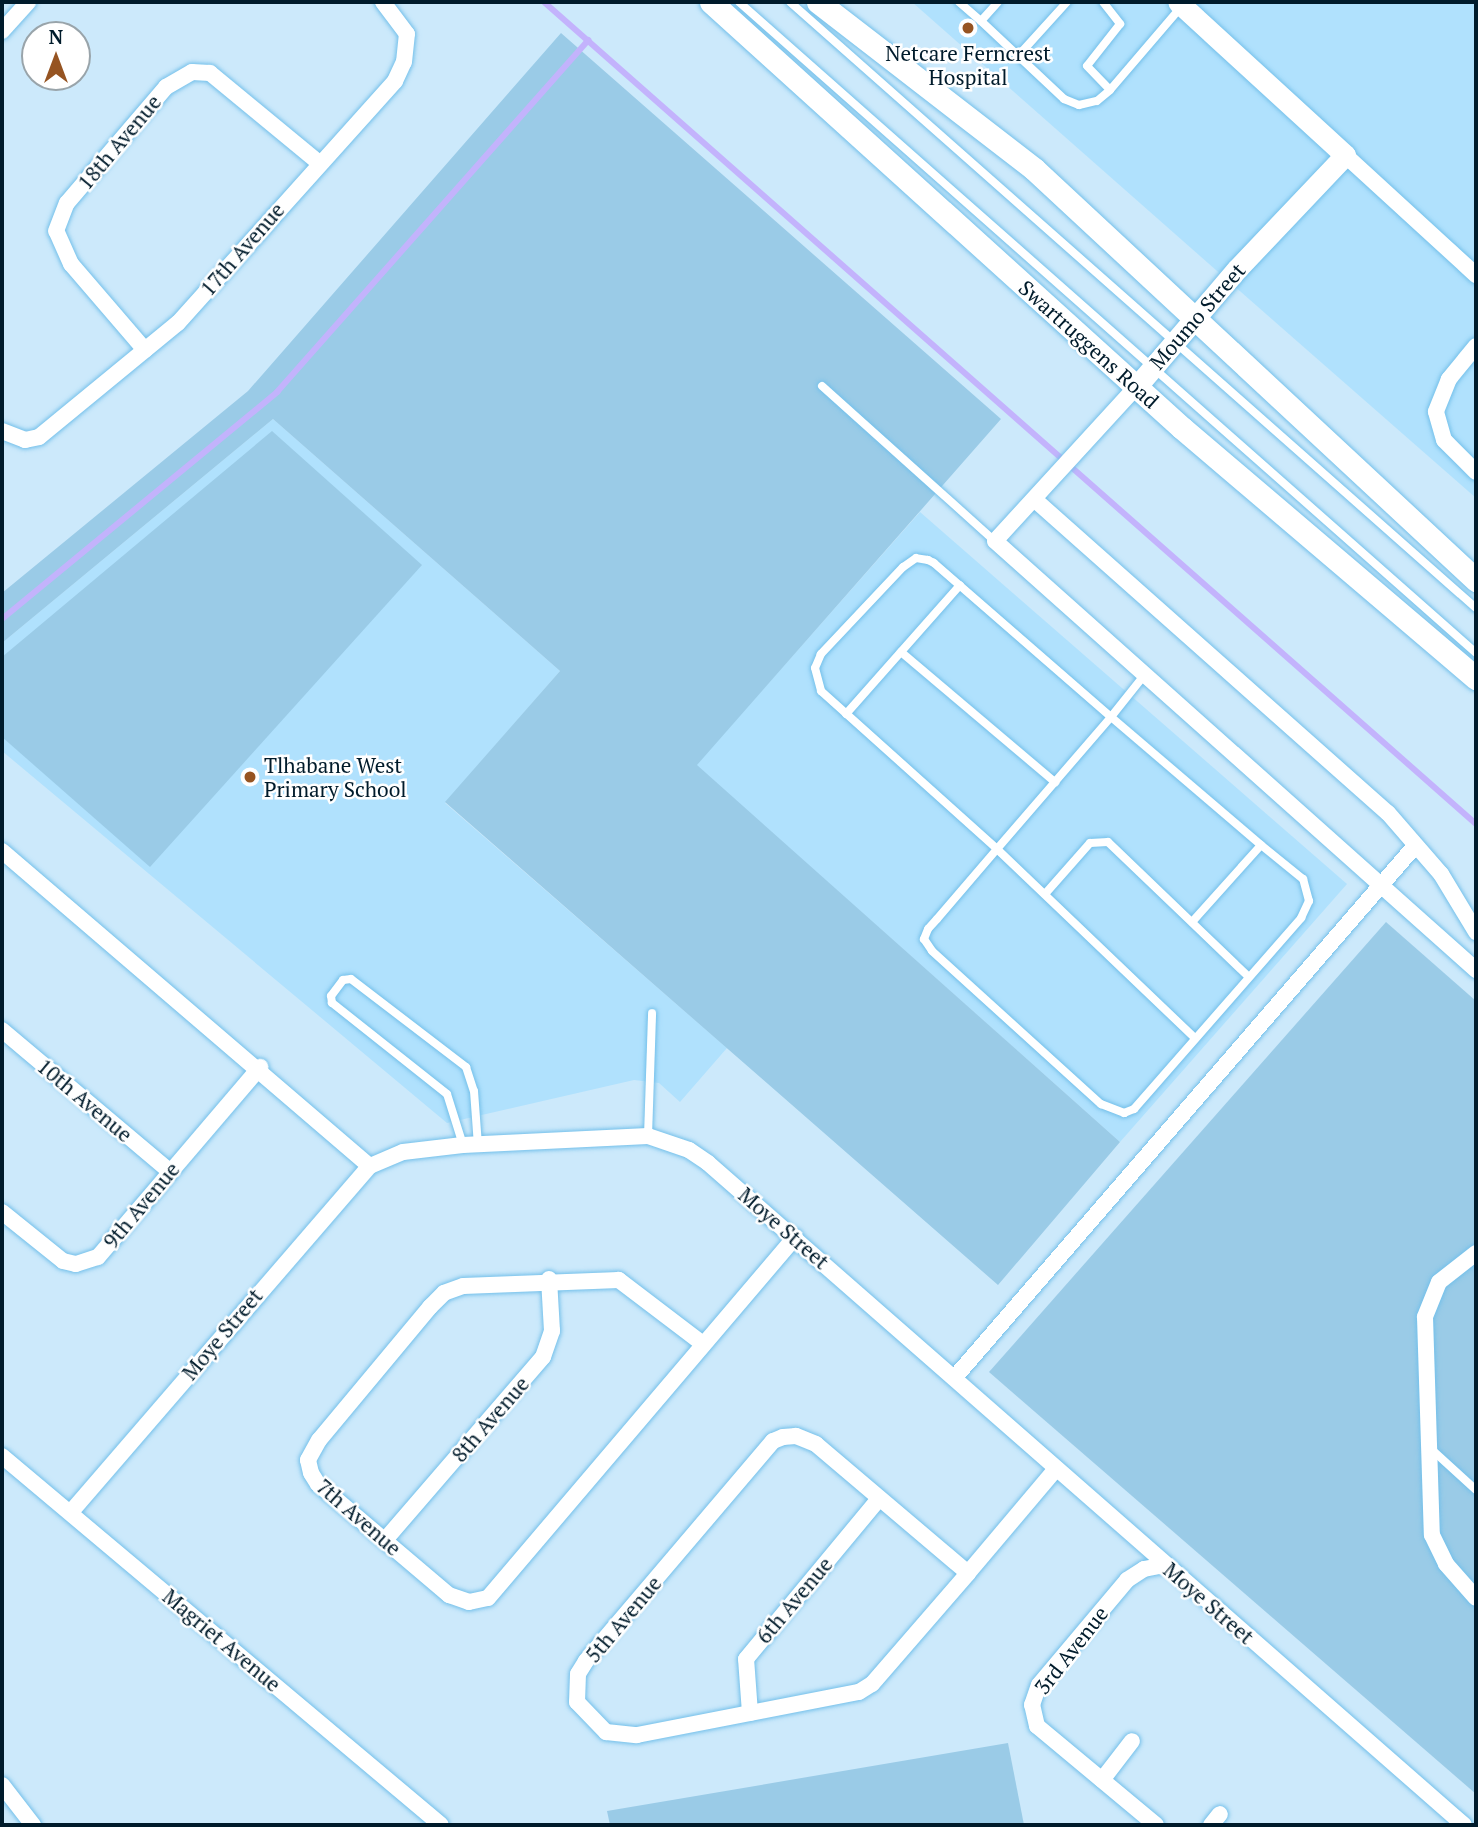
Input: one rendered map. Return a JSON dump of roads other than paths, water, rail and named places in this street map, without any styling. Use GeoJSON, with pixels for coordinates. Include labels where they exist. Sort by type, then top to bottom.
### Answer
{"type":"FeatureCollection","features":[{"type":"Feature","properties":{"kind":"main road","name":"Swartruggens Road"},"geometry":{"type":"LineString","coordinates":[[710,2],[1292,526],[1476,678]]}},
{"type":"Feature","properties":{"kind":"main road"},"geometry":{"type":"LineString","coordinates":[[818,2],[1024,161],[1194,317],[1256,380],[1476,580]]}},
{"type":"Feature","properties":{"kind":"street"},"geometry":{"type":"LineString","coordinates":[[2,31],[28,2]]}},
{"type":"Feature","properties":{"kind":"street","name":"17th Avenue"},"geometry":{"type":"LineString","coordinates":[[2,432],[25,440],[39,437],[178,323],[318,162],[395,81],[404,62],[407,34],[383,2]]}},
{"type":"Feature","properties":{"kind":"street"},"geometry":{"type":"LineString","coordinates":[[1180,4],[1476,275]]}},
{"type":"Feature","properties":{"kind":"street","name":"18th Avenue"},"geometry":{"type":"LineString","coordinates":[[145,350],[71,264],[56,231],[67,203],[166,87],[192,72],[210,73],[318,162]]}},
{"type":"Feature","properties":{"kind":"street","name":"Moumo Street"},"geometry":{"type":"LineString","coordinates":[[995,541],[1137,386],[1194,317],[1345,155]]}},
{"type":"Feature","properties":{"kind":"street"},"geometry":{"type":"LineString","coordinates":[[1476,346],[1449,379],[1436,412],[1444,440],[1476,472]]}},
{"type":"Feature","properties":{"kind":"street"},"geometry":{"type":"LineString","coordinates":[[1034,499],[1388,813],[1441,874],[1476,932]]}},
{"type":"Feature","properties":{"kind":"street"},"geometry":{"type":"LineString","coordinates":[[995,541],[1476,970]]}},
{"type":"Feature","properties":{"kind":"street"},"geometry":{"type":"LineString","coordinates":[[956,1376],[1415,846]]}},
{"type":"Feature","properties":{"kind":"street"},"geometry":{"type":"LineString","coordinates":[[2,851],[260,1067],[370,1166]]}},
{"type":"Feature","properties":{"kind":"street","name":"10th Avenue"},"geometry":{"type":"LineString","coordinates":[[2,1030],[168,1170]]}},
{"type":"Feature","properties":{"kind":"street","name":"9th Avenue"},"geometry":{"type":"LineString","coordinates":[[2,1212],[64,1261],[87,1262],[98,1257],[168,1170],[260,1067]]}},
{"type":"Feature","properties":{"kind":"street","name":"Moye Street"},"geometry":{"type":"LineString","coordinates":[[71,1512],[370,1166],[403,1152],[471,1145],[648,1136],[689,1150],[708,1163],[956,1376],[1056,1469],[1464,1825]]}},
{"type":"Feature","properties":{"kind":"street","name":"7th Avenue"},"geometry":{"type":"LineString","coordinates":[[703,1344],[619,1280],[549,1279],[463,1286],[444,1293],[312,1449],[308,1460],[318,1484],[449,1595],[470,1602],[488,1598],[794,1237]]}},
{"type":"Feature","properties":{"kind":"street"},"geometry":{"type":"LineString","coordinates":[[1476,1254],[1439,1282],[1425,1317],[1435,1545],[1476,1598]]}},
{"type":"Feature","properties":{"kind":"street","name":"8th Avenue"},"geometry":{"type":"LineString","coordinates":[[385,1540],[543,1357],[552,1331],[549,1279]]}},
{"type":"Feature","properties":{"kind":"street","name":"5th Avenue"},"geometry":{"type":"LineString","coordinates":[[968,1573],[807,1438],[773,1441],[586,1661],[575,1691],[577,1702],[594,1722],[618,1735],[846,1697],[872,1684],[968,1573],[1056,1469]]}},
{"type":"Feature","properties":{"kind":"street","name":"Magriet Avenue"},"geometry":{"type":"LineString","coordinates":[[2,1456],[441,1825]]}},
{"type":"Feature","properties":{"kind":"street","name":"6th Avenue"},"geometry":{"type":"LineString","coordinates":[[750,1713],[746,1659],[879,1499]]}},
{"type":"Feature","properties":{"kind":"street","name":"3rd Avenue"},"geometry":{"type":"LineString","coordinates":[[1156,1825],[1037,1726],[1033,1695],[1126,1580],[1144,1569],[1165,1565]]}},
{"type":"Feature","properties":{"kind":"street"},"geometry":{"type":"LineString","coordinates":[[1102,1780],[1132,1741]]}},
{"type":"Feature","properties":{"kind":"street"},"geometry":{"type":"LineString","coordinates":[[2,1785],[33,1825]]}},
{"type":"Feature","properties":{"kind":"lane"},"geometry":{"type":"LineString","coordinates":[[739,2],[1476,653]]}},
{"type":"Feature","properties":{"kind":"lane"},"geometry":{"type":"LineString","coordinates":[[790,2],[1476,608]]}},
{"type":"Feature","properties":{"kind":"lane"},"geometry":{"type":"LineString","coordinates":[[958,2],[1064,99],[1080,105],[1097,102],[1110,90],[1180,4]]}},
{"type":"Feature","properties":{"kind":"lane"},"geometry":{"type":"LineString","coordinates":[[981,21],[998,2]]}},
{"type":"Feature","properties":{"kind":"lane"},"geometry":{"type":"LineString","coordinates":[[1018,56],[1068,2]]}},
{"type":"Feature","properties":{"kind":"lane"},"geometry":{"type":"LineString","coordinates":[[1103,2],[1119,24],[1087,66],[1110,90]]}},
{"type":"Feature","properties":{"kind":"lane"},"geometry":{"type":"LineString","coordinates":[[822,386],[995,541]]}},
{"type":"Feature","properties":{"kind":"lane"},"geometry":{"type":"LineString","coordinates":[[1146,673],[1111,717],[1055,782],[997,849],[928,929],[924,939],[932,951],[1109,1110],[1124,1113],[1134,1108],[1301,918],[1309,901],[1303,879],[1261,845],[1111,717],[960,586],[928,560],[911,561],[821,654],[815,668],[817,683],[846,714],[997,849],[1194,1037]]}},
{"type":"Feature","properties":{"kind":"lane"},"geometry":{"type":"LineString","coordinates":[[846,714],[960,586]]}},
{"type":"Feature","properties":{"kind":"lane"},"geometry":{"type":"LineString","coordinates":[[901,652],[1055,782]]}},
{"type":"Feature","properties":{"kind":"lane"},"geometry":{"type":"LineString","coordinates":[[1045,894],[1090,844],[1104,841],[1249,977]]}},
{"type":"Feature","properties":{"kind":"lane"},"geometry":{"type":"LineString","coordinates":[[1192,922],[1261,845]]}},
{"type":"Feature","properties":{"kind":"lane"},"geometry":{"type":"LineString","coordinates":[[351,979],[466,1067],[474,1091],[471,1145],[447,1094],[332,1003],[331,996],[343,980],[351,979]]}},
{"type":"Feature","properties":{"kind":"lane"},"geometry":{"type":"LineString","coordinates":[[648,1136],[652,1013]]}},
{"type":"Feature","properties":{"kind":"lane"},"geometry":{"type":"LineString","coordinates":[[1430,1448],[1476,1490]]}},
{"type":"Feature","properties":{"kind":"waterway"},"geometry":{"type":"LineString","coordinates":[[544,2],[1476,824]]}},
{"type":"Feature","properties":{"kind":"waterway"},"geometry":{"type":"LineString","coordinates":[[2,619],[277,392],[588,40]]}},
{"type":"Feature","properties":{"kind":"place","name":"Netcare Ferncrest Hospital"},"geometry":{"type":"Point","coordinates":[968,28]}},
{"type":"Feature","properties":{"kind":"place","name":"Tlhabane West Primary School"},"geometry":{"type":"Point","coordinates":[250,777]}}]}
